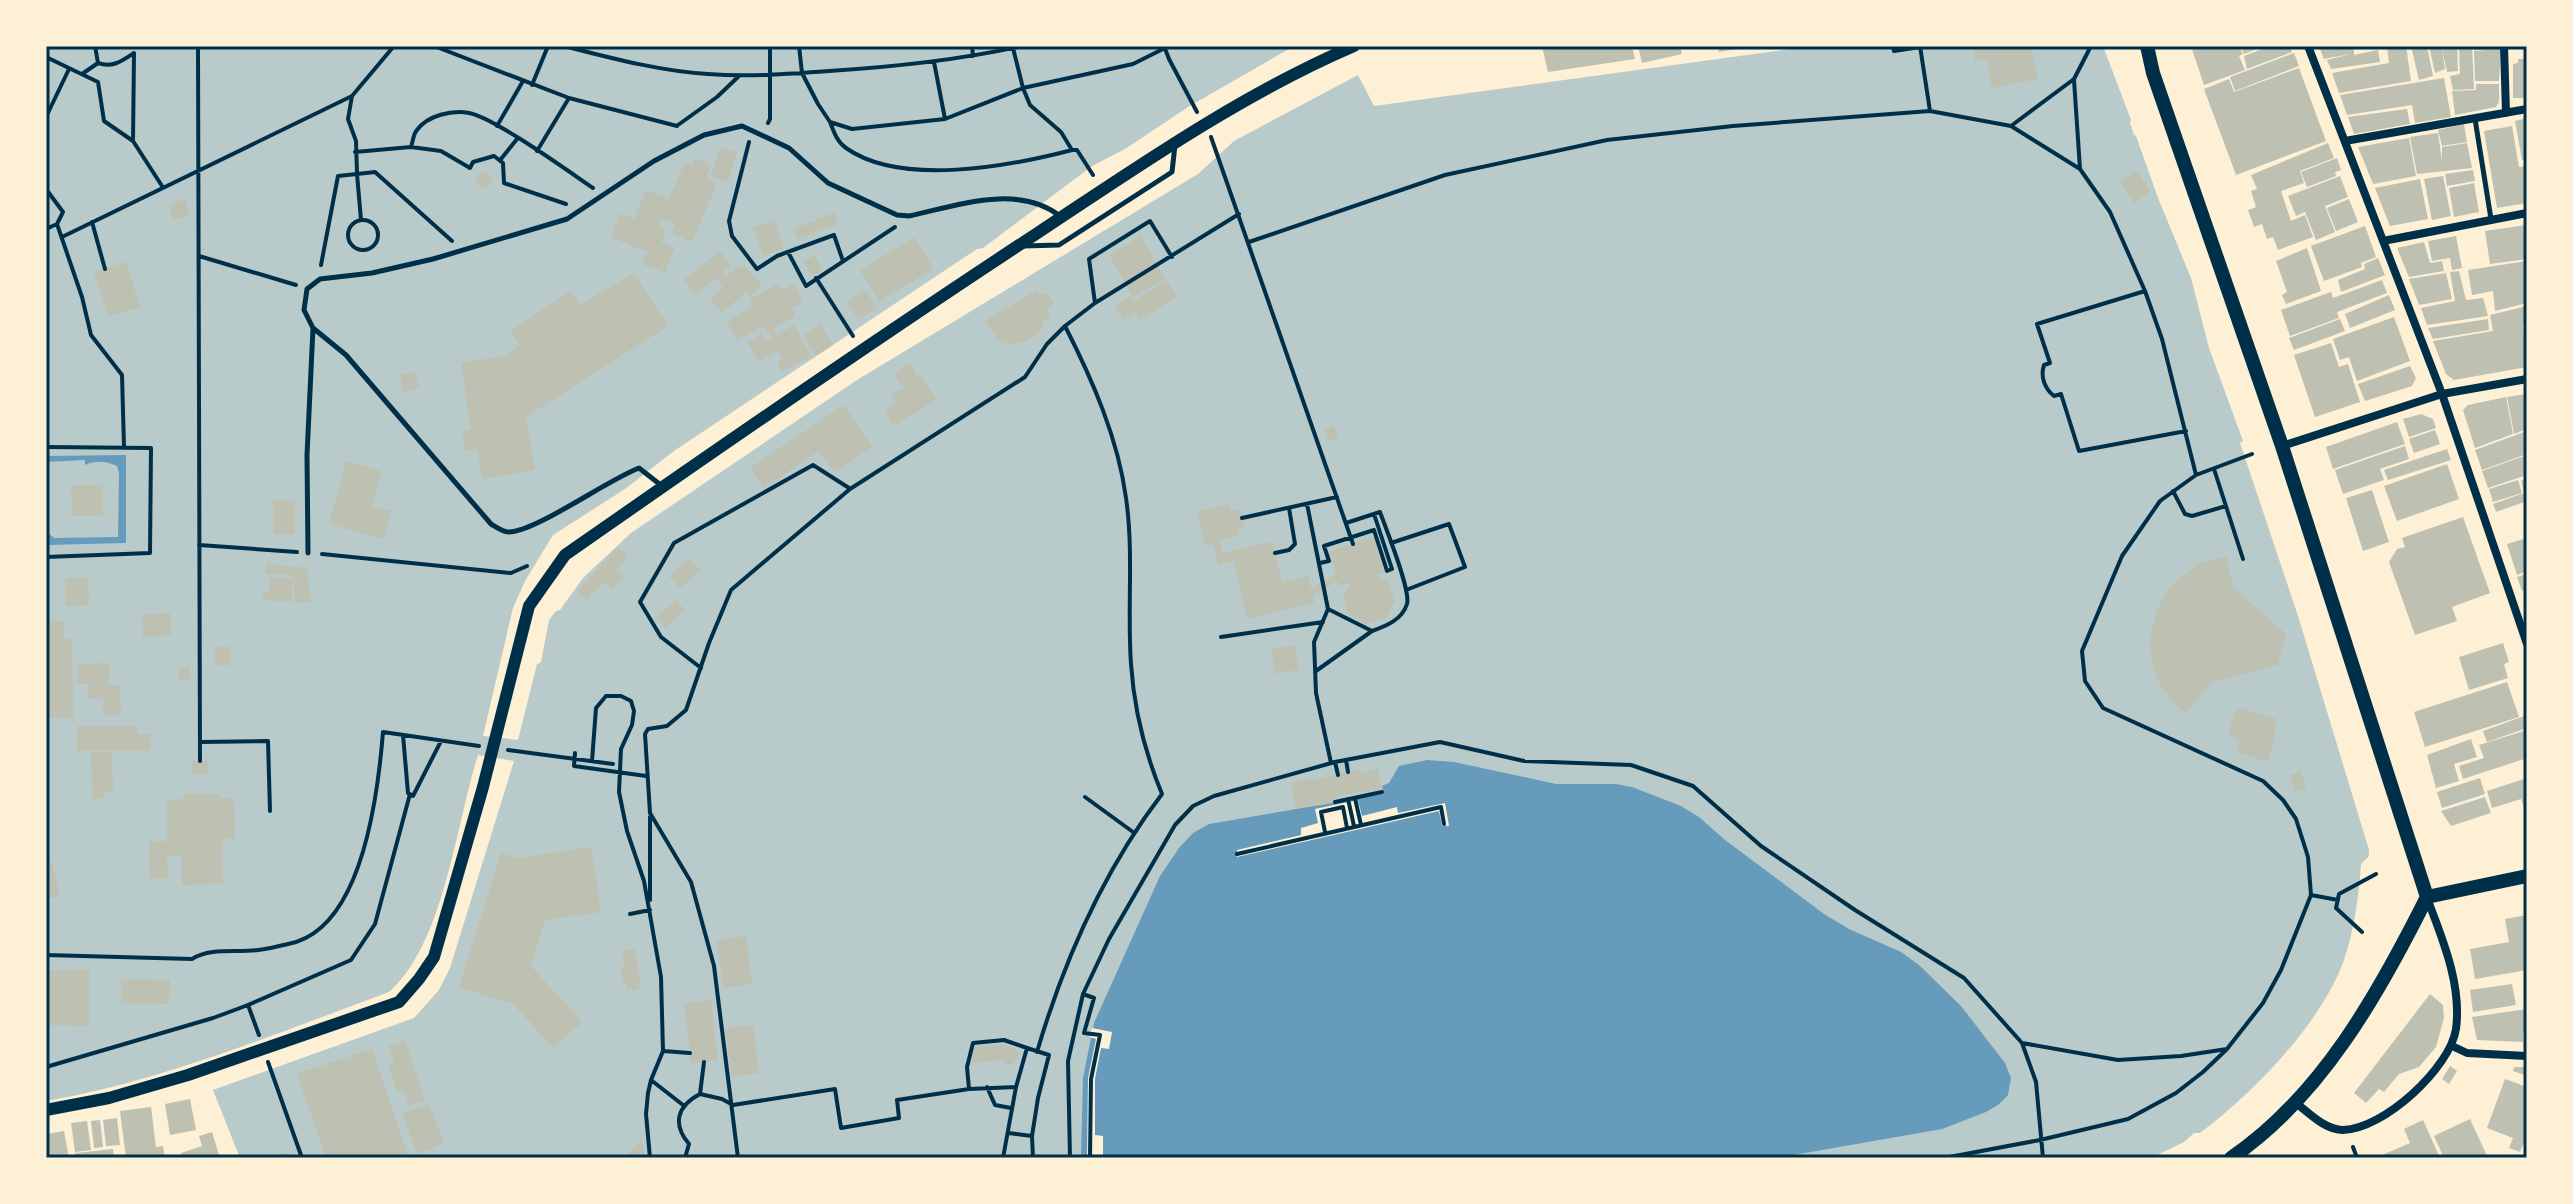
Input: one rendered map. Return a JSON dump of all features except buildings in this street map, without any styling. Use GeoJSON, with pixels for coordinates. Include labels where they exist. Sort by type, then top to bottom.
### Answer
{"type":"FeatureCollection","features":[{"type":"Feature","properties":{"kind":"main road"},"geometry":{"type":"LineString","coordinates":[[2147,46],[2153,73],[2282,446],[2427,897],[2399,952],[2359,1016],[2296,1103],[2231,1158]]}},
{"type":"Feature","properties":{"kind":"main road"},"geometry":{"type":"LineString","coordinates":[[2427,897],[2527,876]]}},
{"type":"Feature","properties":{"kind":"street"},"geometry":{"type":"LineString","coordinates":[[46,1110],[96,1101],[188,1075],[399,1002],[428,966],[442,933],[529,606],[565,555],[876,338],[1061,217],[1205,126],[1293,76],[1354,46]]}},
{"type":"Feature","properties":{"kind":"street"},"geometry":{"type":"LineString","coordinates":[[2308,46],[2442,394],[2527,644]]}},
{"type":"Feature","properties":{"kind":"street"},"geometry":{"type":"LineString","coordinates":[[2504,46],[2506,113]]}},
{"type":"Feature","properties":{"kind":"street"},"geometry":{"type":"LineString","coordinates":[[2345,141],[2527,109]]}},
{"type":"Feature","properties":{"kind":"street"},"geometry":{"type":"LineString","coordinates":[[2383,241],[2527,213]]}},
{"type":"Feature","properties":{"kind":"street"},"geometry":{"type":"LineString","coordinates":[[2282,446],[2442,394],[2527,379]]}},
{"type":"Feature","properties":{"kind":"street"},"geometry":{"type":"LineString","coordinates":[[2516,612],[2527,609]]}},
{"type":"Feature","properties":{"kind":"street"},"geometry":{"type":"LineString","coordinates":[[2296,1103],[2321,1122],[2341,1130],[2370,1124],[2394,1109],[2421,1085],[2452,1046],[2457,1002],[2449,961],[2427,897]]}},
{"type":"Feature","properties":{"kind":"street"},"geometry":{"type":"LineString","coordinates":[[2452,1046],[2467,1053],[2527,1056]]}},
{"type":"Feature","properties":{"kind":"lane"},"geometry":{"type":"LineString","coordinates":[[2475,118],[2492,220]]}},
{"type":"Feature","properties":{"kind":"lane"},"geometry":{"type":"LineString","coordinates":[[662,486],[639,468],[621,475],[528,529],[507,532],[491,524],[346,355],[313,328],[304,310],[307,289],[320,279],[372,273],[554,223],[582,209],[654,161],[704,135],[742,126],[789,148],[828,183],[897,215],[909,216],[989,200],[1030,199],[1049,207],[1061,217]]}},
{"type":"Feature","properties":{"kind":"lane"},"geometry":{"type":"LineString","coordinates":[[1015,247],[1059,245],[1172,172],[1175,145]]}},
{"type":"Feature","properties":{"kind":"lane"},"geometry":{"type":"LineString","coordinates":[[308,553],[307,428],[313,328]]}},
{"type":"Feature","properties":{"kind":"path"},"geometry":{"type":"LineString","coordinates":[[95,46],[98,63]]}},
{"type":"Feature","properties":{"kind":"path"},"geometry":{"type":"LineString","coordinates":[[198,46],[200,761]]}},
{"type":"Feature","properties":{"kind":"path"},"geometry":{"type":"LineString","coordinates":[[62,237],[352,96],[394,46]]}},
{"type":"Feature","properties":{"kind":"path"},"geometry":{"type":"LineString","coordinates":[[434,46],[569,98],[677,126]]}},
{"type":"Feature","properties":{"kind":"path"},"geometry":{"type":"LineString","coordinates":[[532,85],[548,46]]}},
{"type":"Feature","properties":{"kind":"path"},"geometry":{"type":"LineString","coordinates":[[564,46],[622,61],[703,74],[739,76],[892,67],[1023,46]]}},
{"type":"Feature","properties":{"kind":"path"},"geometry":{"type":"LineString","coordinates":[[760,134],[770,119],[770,46]]}},
{"type":"Feature","properties":{"kind":"path"},"geometry":{"type":"LineString","coordinates":[[799,46],[802,73],[830,122],[835,137],[844,147],[863,157],[911,169],[937,171],[993,166],[1077,150],[1093,175]]}},
{"type":"Feature","properties":{"kind":"path"},"geometry":{"type":"LineString","coordinates":[[972,46],[973,56]]}},
{"type":"Feature","properties":{"kind":"path"},"geometry":{"type":"LineString","coordinates":[[830,122],[852,129],[945,119],[1023,88],[1133,64],[1166,46],[1169,59],[1214,144],[1352,541]]}},
{"type":"Feature","properties":{"kind":"path"},"geometry":{"type":"LineString","coordinates":[[1893,46],[1894,51],[1920,46],[1930,111]]}},
{"type":"Feature","properties":{"kind":"path"},"geometry":{"type":"LineString","coordinates":[[2011,126],[2074,79],[2091,46]]}},
{"type":"Feature","properties":{"kind":"path"},"geometry":{"type":"LineString","coordinates":[[1013,48],[1030,105],[1061,132],[1072,150]]}},
{"type":"Feature","properties":{"kind":"path"},"geometry":{"type":"LineString","coordinates":[[98,63],[108,66],[118,64],[134,53],[133,141]]}},
{"type":"Feature","properties":{"kind":"path"},"geometry":{"type":"LineString","coordinates":[[46,57],[98,82],[104,121],[133,141],[162,187]]}},
{"type":"Feature","properties":{"kind":"path"},"geometry":{"type":"LineString","coordinates":[[934,62],[945,119]]}},
{"type":"Feature","properties":{"kind":"path"},"geometry":{"type":"LineString","coordinates":[[82,74],[98,63]]}},
{"type":"Feature","properties":{"kind":"path"},"geometry":{"type":"LineString","coordinates":[[46,117],[69,69]]}},
{"type":"Feature","properties":{"kind":"path"},"geometry":{"type":"LineString","coordinates":[[677,126],[717,97],[739,76]]}},
{"type":"Feature","properties":{"kind":"path"},"geometry":{"type":"LineString","coordinates":[[2074,79],[2080,169]]}},
{"type":"Feature","properties":{"kind":"path"},"geometry":{"type":"LineString","coordinates":[[497,126],[523,81]]}},
{"type":"Feature","properties":{"kind":"path"},"geometry":{"type":"LineString","coordinates":[[352,96],[348,119],[356,141],[361,220]]}},
{"type":"Feature","properties":{"kind":"path"},"geometry":{"type":"LineString","coordinates":[[536,151],[569,98]]}},
{"type":"Feature","properties":{"kind":"path"},"geometry":{"type":"LineString","coordinates":[[1249,242],[1445,175],[1607,140],[1733,126],[1930,111],[2011,126],[2080,169],[2110,212],[2145,291],[2162,339],[2196,475]]}},
{"type":"Feature","properties":{"kind":"path"},"geometry":{"type":"LineString","coordinates":[[411,147],[416,131],[425,122],[445,112],[471,113],[605,194]]}},
{"type":"Feature","properties":{"kind":"path"},"geometry":{"type":"LineString","coordinates":[[677,126],[685,145]]}},
{"type":"Feature","properties":{"kind":"path"},"geometry":{"type":"LineString","coordinates":[[750,130],[749,149],[729,221],[732,236],[757,269],[788,252],[834,235],[843,261]]}},
{"type":"Feature","properties":{"kind":"path"},"geometry":{"type":"LineString","coordinates":[[501,160],[517,139]]}},
{"type":"Feature","properties":{"kind":"path"},"geometry":{"type":"LineString","coordinates":[[355,152],[411,147],[441,151],[470,168],[473,162],[488,156],[501,160]]}},
{"type":"Feature","properties":{"kind":"path"},"geometry":{"type":"LineString","coordinates":[[501,160],[505,170],[504,183],[582,209]]}},
{"type":"Feature","properties":{"kind":"path"},"geometry":{"type":"LineString","coordinates":[[320,279],[338,176],[375,172],[444,236],[464,250]]}},
{"type":"Feature","properties":{"kind":"path"},"geometry":{"type":"LineString","coordinates":[[46,189],[63,212],[57,224],[46,229]]}},
{"type":"Feature","properties":{"kind":"path"},"geometry":{"type":"LineString","coordinates":[[650,910],[650,813],[645,734],[648,729],[667,726],[686,710],[731,590],[850,489],[1025,377],[1047,344],[1095,303],[1239,214]]}},
{"type":"Feature","properties":{"kind":"path"},"geometry":{"type":"LineString","coordinates":[[361,220],[370,221],[377,228],[378,238],[367,249],[354,246],[349,238],[352,225],[361,220]]}},
{"type":"Feature","properties":{"kind":"path"},"geometry":{"type":"LineString","coordinates":[[1095,303],[1089,259],[1150,221],[1172,257]]}},
{"type":"Feature","properties":{"kind":"path"},"geometry":{"type":"LineString","coordinates":[[92,222],[105,269]]}},
{"type":"Feature","properties":{"kind":"path"},"geometry":{"type":"LineString","coordinates":[[57,224],[85,306],[91,335],[122,375],[124,447]]}},
{"type":"Feature","properties":{"kind":"path"},"geometry":{"type":"LineString","coordinates":[[788,252],[806,286],[876,240]]}},
{"type":"Feature","properties":{"kind":"path"},"geometry":{"type":"LineString","coordinates":[[199,256],[307,289]]}},
{"type":"Feature","properties":{"kind":"path"},"geometry":{"type":"LineString","coordinates":[[816,278],[853,336]]}},
{"type":"Feature","properties":{"kind":"path"},"geometry":{"type":"LineString","coordinates":[[2145,291],[2037,324],[2050,363],[2044,365],[2041,372],[2047,390],[2054,396],[2061,394],[2079,451],[2186,431]]}},
{"type":"Feature","properties":{"kind":"path"},"geometry":{"type":"LineString","coordinates":[[1037,1052],[1052,999],[1111,871],[1133,832],[1162,794],[1150,765],[1131,665],[1127,499],[1107,422],[1065,326]]}},
{"type":"Feature","properties":{"kind":"path"},"geometry":{"type":"LineString","coordinates":[[46,447],[151,448],[150,553],[46,557]]}},
{"type":"Feature","properties":{"kind":"path"},"geometry":{"type":"LineString","coordinates":[[1944,1158],[2128,1119],[2176,1093],[2203,1072],[2227,1049],[2263,1003],[2275,981],[2311,895],[2308,857],[2296,819],[2283,800],[2263,781],[2103,708],[2085,681],[2082,651],[2122,556],[2160,501],[2196,475],[2252,454]]}},
{"type":"Feature","properties":{"kind":"path"},"geometry":{"type":"LineString","coordinates":[[701,668],[661,637],[640,602],[674,543],[813,465],[850,489]]}},
{"type":"Feature","properties":{"kind":"path"},"geometry":{"type":"LineString","coordinates":[[2214,469],[2243,559]]}},
{"type":"Feature","properties":{"kind":"path"},"geometry":{"type":"LineString","coordinates":[[2173,491],[2185,514],[2201,514],[2226,506]]}},
{"type":"Feature","properties":{"kind":"path"},"geometry":{"type":"LineString","coordinates":[[1242,518],[1337,497]]}},
{"type":"Feature","properties":{"kind":"path"},"geometry":{"type":"LineString","coordinates":[[1307,504],[1328,609],[1314,642],[1316,693],[1323,730],[1338,775]]}},
{"type":"Feature","properties":{"kind":"path"},"geometry":{"type":"LineString","coordinates":[[1275,553],[1289,550],[1295,544],[1289,508]]}},
{"type":"Feature","properties":{"kind":"path"},"geometry":{"type":"LineString","coordinates":[[1315,672],[1372,631],[1392,623],[1407,605],[1406,590],[1380,512],[1346,523]]}},
{"type":"Feature","properties":{"kind":"path"},"geometry":{"type":"LineString","coordinates":[[1320,563],[1329,561],[1324,546],[1352,541],[1374,530],[1387,571],[1392,569],[1374,513]]}},
{"type":"Feature","properties":{"kind":"path"},"geometry":{"type":"LineString","coordinates":[[1391,543],[1449,524],[1465,567],[1406,590]]}},
{"type":"Feature","properties":{"kind":"path"},"geometry":{"type":"LineString","coordinates":[[199,545],[511,573],[527,566]]}},
{"type":"Feature","properties":{"kind":"path"},"geometry":{"type":"LineString","coordinates":[[1328,609],[1372,631]]}},
{"type":"Feature","properties":{"kind":"path"},"geometry":{"type":"LineString","coordinates":[[1221,637],[1323,622]]}},
{"type":"Feature","properties":{"kind":"path"},"geometry":{"type":"LineString","coordinates":[[592,761],[596,708],[606,696],[621,696],[631,701],[634,711],[632,725],[621,749],[619,792],[627,831],[644,881],[661,977],[663,1051],[651,1080],[646,1114],[650,1158]]}},
{"type":"Feature","properties":{"kind":"path"},"geometry":{"type":"LineString","coordinates":[[46,955],[192,959],[201,953],[257,950],[303,942],[331,921],[355,875],[372,825],[383,732],[489,747]]}},
{"type":"Feature","properties":{"kind":"path"},"geometry":{"type":"LineString","coordinates":[[46,1067],[248,1005],[351,960],[375,924],[410,794],[403,735]]}},
{"type":"Feature","properties":{"kind":"path"},"geometry":{"type":"LineString","coordinates":[[200,742],[268,741],[270,811]]}},
{"type":"Feature","properties":{"kind":"path"},"geometry":{"type":"LineString","coordinates":[[410,794],[413,796],[442,741]]}},
{"type":"Feature","properties":{"kind":"path"},"geometry":{"type":"LineString","coordinates":[[1070,1158],[1068,1061],[1083,994],[1109,939],[1175,825],[1193,806],[1214,796],[1333,763],[1440,742],[1524,761],[1631,765],[1693,786],[1761,846],[1855,910],[1964,978],[2022,1043],[2036,1082],[2043,1158]]}},
{"type":"Feature","properties":{"kind":"path"},"geometry":{"type":"LineString","coordinates":[[503,749],[575,756],[613,764]]}},
{"type":"Feature","properties":{"kind":"path"},"geometry":{"type":"LineString","coordinates":[[575,756],[574,766],[646,776]]}},
{"type":"Feature","properties":{"kind":"path"},"geometry":{"type":"LineString","coordinates":[[1346,760],[1348,772]]}},
{"type":"Feature","properties":{"kind":"path"},"geometry":{"type":"LineString","coordinates":[[1325,832],[1321,812],[1346,799],[1382,792]]}},
{"type":"Feature","properties":{"kind":"path"},"geometry":{"type":"LineString","coordinates":[[1085,797],[1133,832]]}},
{"type":"Feature","properties":{"kind":"path"},"geometry":{"type":"LineString","coordinates":[[1346,799],[1361,825]]}},
{"type":"Feature","properties":{"kind":"path"},"geometry":{"type":"LineString","coordinates":[[1346,799],[1354,826]]}},
{"type":"Feature","properties":{"kind":"path"},"geometry":{"type":"LineString","coordinates":[[1346,799],[1347,828]]}},
{"type":"Feature","properties":{"kind":"path"},"geometry":{"type":"LineString","coordinates":[[1237,854],[1441,807],[1444,824]]}},
{"type":"Feature","properties":{"kind":"path"},"geometry":{"type":"LineString","coordinates":[[650,813],[691,882],[714,966],[738,1158]]}},
{"type":"Feature","properties":{"kind":"path"},"geometry":{"type":"LineString","coordinates":[[2362,932],[2336,908],[2339,894],[2376,874]]}},
{"type":"Feature","properties":{"kind":"path"},"geometry":{"type":"LineString","coordinates":[[2311,895],[2338,900]]}},
{"type":"Feature","properties":{"kind":"path"},"geometry":{"type":"LineString","coordinates":[[630,914],[650,910]]}},
{"type":"Feature","properties":{"kind":"path"},"geometry":{"type":"LineString","coordinates":[[1083,994],[1094,998],[1084,1033],[1100,1035],[1091,1079],[1090,1158]]}},
{"type":"Feature","properties":{"kind":"path"},"geometry":{"type":"LineString","coordinates":[[248,1005],[261,1042]]}},
{"type":"Feature","properties":{"kind":"path"},"geometry":{"type":"LineString","coordinates":[[969,1089],[967,1067],[973,1043],[1004,1040],[1049,1055],[1032,1136],[1033,1158]]}},
{"type":"Feature","properties":{"kind":"path"},"geometry":{"type":"LineString","coordinates":[[2022,1043],[2118,1060],[2227,1049]]}},
{"type":"Feature","properties":{"kind":"path"},"geometry":{"type":"LineString","coordinates":[[1003,1158],[1011,1108],[1027,1048]]}},
{"type":"Feature","properties":{"kind":"path"},"geometry":{"type":"LineString","coordinates":[[663,1051],[690,1053]]}},
{"type":"Feature","properties":{"kind":"path"},"geometry":{"type":"LineString","coordinates":[[266,1056],[302,1158]]}},
{"type":"Feature","properties":{"kind":"path"},"geometry":{"type":"LineString","coordinates":[[700,1094],[704,1062]]}},
{"type":"Feature","properties":{"kind":"path"},"geometry":{"type":"LineString","coordinates":[[651,1080],[683,1105]]}},
{"type":"Feature","properties":{"kind":"path"},"geometry":{"type":"LineString","coordinates":[[685,1158],[689,1144],[678,1129],[678,1119],[683,1105],[700,1094],[733,1105],[835,1089],[841,1128],[899,1118],[897,1100],[987,1087],[1016,1087]]}},
{"type":"Feature","properties":{"kind":"path"},"geometry":{"type":"LineString","coordinates":[[987,1087],[995,1105],[1011,1108]]}},
{"type":"Feature","properties":{"kind":"path"},"geometry":{"type":"LineString","coordinates":[[1009,1133],[1032,1136]]}},
{"type":"Feature","properties":{"kind":"path"},"geometry":{"type":"LineString","coordinates":[[2353,1147],[2357,1158]]}},
{"type":"Feature","properties":{"kind":"shaded area"},"geometry":{"type":"Polygon","coordinates":[[[46,46],[1294,46],[1092,166],[983,248],[977,249],[674,451],[625,489],[553,535],[525,581],[513,608],[483,736],[518,740],[537,664],[541,662],[549,620],[583,578],[631,533],[857,380],[1198,174],[1234,141],[1358,75],[1374,106],[1812,46],[2103,46],[2134,135],[2191,278],[2209,348],[2243,441],[2240,443],[2298,616],[2369,850],[2369,856],[2361,864],[2356,913],[2344,960],[2319,1008],[2263,1078],[2200,1133],[2194,1133],[2184,1142],[2151,1158],[240,1158],[213,1090],[414,1018],[439,990],[450,968],[514,761],[478,755],[436,914],[408,971],[389,992],[177,1069],[46,1101],[46,46]]]}},
{"type":"Feature","properties":{"kind":"water"},"geometry":{"type":"Polygon","coordinates":[[[126,455],[126,543],[46,545],[46,531],[54,538],[118,537],[119,473],[117,466],[109,463],[85,465],[85,460],[46,462],[46,456],[126,455]]]}},
{"type":"Feature","properties":{"kind":"water"},"geometry":{"type":"Polygon","coordinates":[[[1427,760],[1454,762],[1556,784],[1616,784],[1681,806],[1824,914],[1901,952],[1919,965],[1961,1006],[2005,1063],[2011,1078],[2008,1095],[1986,1112],[1942,1129],[1776,1158],[1081,1158],[1083,1078],[1094,1023],[1160,876],[1179,848],[1193,833],[1209,824],[1384,794],[1382,786],[1389,783],[1399,766],[1427,760]]]}},
{"type":"Feature","properties":{"kind":"pier"},"geometry":{"type":"Polygon","coordinates":[[[1358,800],[1362,816],[1397,807],[1398,813],[1445,803],[1449,826],[1442,826],[1439,811],[1237,857],[1237,850],[1301,835],[1301,828],[1318,823],[1315,809],[1358,800]]]}},
{"type":"Feature","properties":{"kind":"pier"},"geometry":{"type":"Polygon","coordinates":[[[1092,1028],[1112,1032],[1109,1049],[1101,1048],[1095,1079],[1095,1135],[1103,1136],[1103,1158],[1087,1158],[1088,1078],[1096,1039],[1090,1037],[1092,1028]]]}}]}
